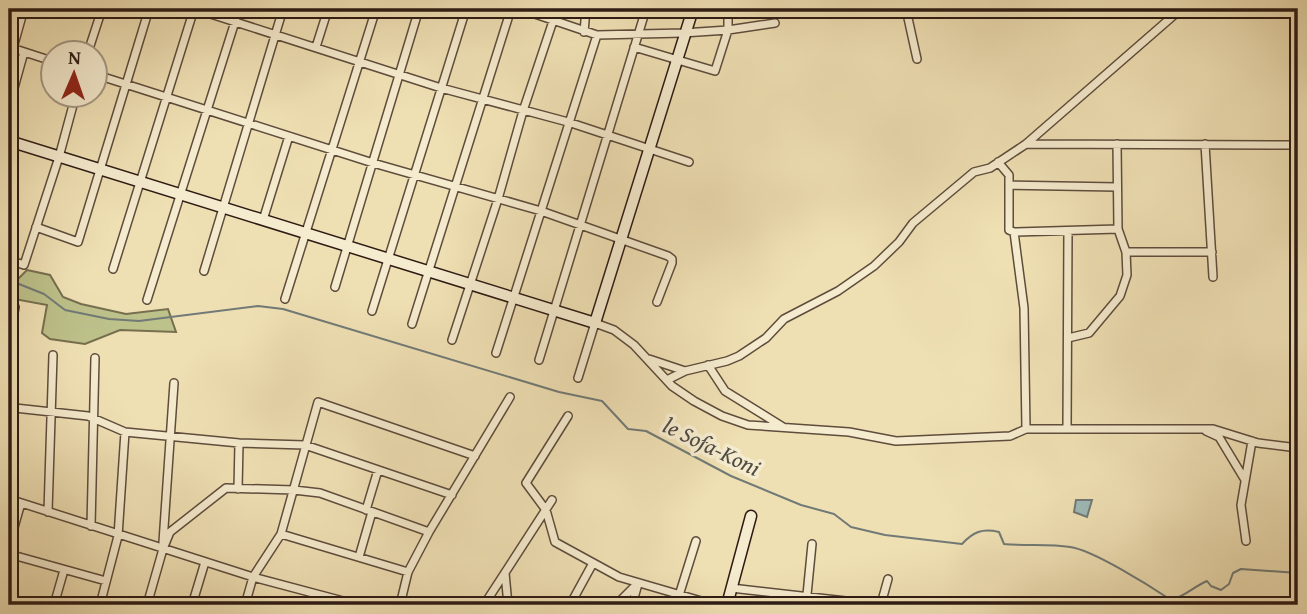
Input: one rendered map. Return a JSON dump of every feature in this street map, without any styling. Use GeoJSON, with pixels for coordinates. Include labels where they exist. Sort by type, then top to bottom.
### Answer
{"type":"FeatureCollection","features":[{"type":"Feature","properties":{"kind":"street"},"geometry":{"type":"LineString","coordinates":[[24,9],[11,48],[38,56]]}},
{"type":"Feature","properties":{"kind":"street"},"geometry":{"type":"LineString","coordinates":[[93,38],[102,9]]}},
{"type":"Feature","properties":{"kind":"street"},"geometry":{"type":"LineString","coordinates":[[36,227],[78,242],[149,9]]}},
{"type":"Feature","properties":{"kind":"street"},"geometry":{"type":"LineString","coordinates":[[113,269],[194,9],[442,88],[568,122],[689,162]]}},
{"type":"Feature","properties":{"kind":"street"},"geometry":{"type":"LineString","coordinates":[[147,300],[239,9]]}},
{"type":"Feature","properties":{"kind":"street"},"geometry":{"type":"LineString","coordinates":[[204,271],[283,9]]}},
{"type":"Feature","properties":{"kind":"street"},"geometry":{"type":"LineString","coordinates":[[316,47],[328,9]]}},
{"type":"Feature","properties":{"kind":"street"},"geometry":{"type":"LineString","coordinates":[[285,299],[376,9]]}},
{"type":"Feature","properties":{"kind":"street"},"geometry":{"type":"LineString","coordinates":[[335,287],[419,9]]}},
{"type":"Feature","properties":{"kind":"street"},"geometry":{"type":"LineString","coordinates":[[372,311],[386,258],[466,9]]}},
{"type":"Feature","properties":{"kind":"street"},"geometry":{"type":"LineString","coordinates":[[412,324],[511,9]]}},
{"type":"Feature","properties":{"kind":"street"},"geometry":{"type":"LineString","coordinates":[[520,9],[597,35],[728,30],[775,23]]}},
{"type":"Feature","properties":{"kind":"street"},"geometry":{"type":"LineString","coordinates":[[452,340],[553,21],[550,9]]}},
{"type":"Feature","properties":{"kind":"street"},"geometry":{"type":"LineString","coordinates":[[584,32],[586,9]]}},
{"type":"Feature","properties":{"kind":"street"},"geometry":{"type":"LineString","coordinates":[[539,360],[552,310],[646,9]]}},
{"type":"Feature","properties":{"kind":"street"},"geometry":{"type":"LineString","coordinates":[[578,378],[683,33],[693,9]]}},
{"type":"Feature","properties":{"kind":"street"},"geometry":{"type":"LineString","coordinates":[[634,47],[715,71],[728,30],[728,9]]}},
{"type":"Feature","properties":{"kind":"street"},"geometry":{"type":"LineString","coordinates":[[906,9],[917,59]]}},
{"type":"Feature","properties":{"kind":"street"},"geometry":{"type":"LineString","coordinates":[[667,380],[685,371],[739,356],[766,338],[796,311],[838,291],[874,266],[899,242],[912,223],[974,172],[990,168],[1026,144],[1181,9]]}},
{"type":"Feature","properties":{"kind":"street"},"geometry":{"type":"LineString","coordinates":[[496,353],[597,35]]}},
{"type":"Feature","properties":{"kind":"street"},"geometry":{"type":"LineString","coordinates":[[9,106],[24,52]]}},
{"type":"Feature","properties":{"kind":"street"},"geometry":{"type":"LineString","coordinates":[[108,80],[373,163],[541,211],[672,259],[657,302]]}},
{"type":"Feature","properties":{"kind":"street"},"geometry":{"type":"LineString","coordinates":[[9,260],[24,265],[72,108]]}},
{"type":"Feature","properties":{"kind":"street"},"geometry":{"type":"LineString","coordinates":[[263,220],[289,136]]}},
{"type":"Feature","properties":{"kind":"street"},"geometry":{"type":"LineString","coordinates":[[9,141],[614,330],[635,345],[672,386],[722,416],[748,425],[849,432],[896,441],[1010,436],[1026,429],[1213,429],[1252,441],[1298,448]]}},
{"type":"Feature","properties":{"kind":"street"},"geometry":{"type":"LineString","coordinates":[[1026,144],[1298,145]]}},
{"type":"Feature","properties":{"kind":"street"},"geometry":{"type":"LineString","coordinates":[[1068,338],[1089,333],[1120,296],[1128,275],[1126,253],[1118,229],[1117,144]]}},
{"type":"Feature","properties":{"kind":"street"},"geometry":{"type":"LineString","coordinates":[[1205,144],[1213,277]]}},
{"type":"Feature","properties":{"kind":"street"},"geometry":{"type":"LineString","coordinates":[[998,162],[1009,175],[1009,230],[1118,229]]}},
{"type":"Feature","properties":{"kind":"street"},"geometry":{"type":"LineString","coordinates":[[1009,185],[1117,187]]}},
{"type":"Feature","properties":{"kind":"street"},"geometry":{"type":"LineString","coordinates":[[1067,429],[1068,231]]}},
{"type":"Feature","properties":{"kind":"street"},"geometry":{"type":"LineString","coordinates":[[1014,232],[1024,308],[1026,429]]}},
{"type":"Feature","properties":{"kind":"street"},"geometry":{"type":"LineString","coordinates":[[1126,253],[1212,252]]}},
{"type":"Feature","properties":{"kind":"street"},"geometry":{"type":"LineString","coordinates":[[9,339],[15,307]]}},
{"type":"Feature","properties":{"kind":"street"},"geometry":{"type":"LineString","coordinates":[[48,512],[53,355]]}},
{"type":"Feature","properties":{"kind":"street"},"geometry":{"type":"LineString","coordinates":[[91,527],[95,358]]}},
{"type":"Feature","properties":{"kind":"street"},"geometry":{"type":"LineString","coordinates":[[647,358],[685,371]]}},
{"type":"Feature","properties":{"kind":"street"},"geometry":{"type":"LineString","coordinates":[[708,365],[725,391],[786,429]]}},
{"type":"Feature","properties":{"kind":"street"},"geometry":{"type":"LineString","coordinates":[[163,549],[174,383]]}},
{"type":"Feature","properties":{"kind":"street"},"geometry":{"type":"LineString","coordinates":[[400,605],[408,572],[429,532],[510,397]]}},
{"type":"Feature","properties":{"kind":"street"},"geometry":{"type":"LineString","coordinates":[[245,605],[253,577],[281,534],[318,402],[475,456]]}},
{"type":"Feature","properties":{"kind":"street"},"geometry":{"type":"LineString","coordinates":[[9,405],[93,418],[125,432],[239,443],[305,445],[452,495]]}},
{"type":"Feature","properties":{"kind":"street"},"geometry":{"type":"LineString","coordinates":[[568,416],[526,484],[546,510],[555,542],[619,577],[715,605]]}},
{"type":"Feature","properties":{"kind":"street"},"geometry":{"type":"LineString","coordinates":[[1202,429],[1219,437],[1246,481]]}},
{"type":"Feature","properties":{"kind":"street"},"geometry":{"type":"LineString","coordinates":[[100,605],[118,536],[125,432]]}},
{"type":"Feature","properties":{"kind":"street"},"geometry":{"type":"LineString","coordinates":[[1246,541],[1241,505],[1252,441]]}},
{"type":"Feature","properties":{"kind":"street"},"geometry":{"type":"LineString","coordinates":[[238,489],[239,443]]}},
{"type":"Feature","properties":{"kind":"street"},"geometry":{"type":"LineString","coordinates":[[359,557],[378,470]]}},
{"type":"Feature","properties":{"kind":"street"},"geometry":{"type":"LineString","coordinates":[[147,605],[170,532],[226,488],[320,493],[429,532]]}},
{"type":"Feature","properties":{"kind":"street"},"geometry":{"type":"LineString","coordinates":[[9,499],[253,577],[359,605]]}},
{"type":"Feature","properties":{"kind":"street"},"geometry":{"type":"LineString","coordinates":[[484,605],[552,500]]}},
{"type":"Feature","properties":{"kind":"street"},"geometry":{"type":"LineString","coordinates":[[9,545],[21,503]]}},
{"type":"Feature","properties":{"kind":"street"},"geometry":{"type":"LineString","coordinates":[[727,605],[751,516]]}},
{"type":"Feature","properties":{"kind":"street"},"geometry":{"type":"LineString","coordinates":[[281,534],[408,572]]}},
{"type":"Feature","properties":{"kind":"street"},"geometry":{"type":"LineString","coordinates":[[676,605],[696,541]]}},
{"type":"Feature","properties":{"kind":"street"},"geometry":{"type":"LineString","coordinates":[[806,605],[811,544]]}},
{"type":"Feature","properties":{"kind":"street"},"geometry":{"type":"LineString","coordinates":[[9,554],[106,582]]}},
{"type":"Feature","properties":{"kind":"street"},"geometry":{"type":"LineString","coordinates":[[192,605],[205,562]]}},
{"type":"Feature","properties":{"kind":"street"},"geometry":{"type":"LineString","coordinates":[[570,605],[593,563]]}},
{"type":"Feature","properties":{"kind":"street"},"geometry":{"type":"LineString","coordinates":[[54,605],[64,570]]}},
{"type":"Feature","properties":{"kind":"street"},"geometry":{"type":"LineString","coordinates":[[505,573],[508,605]]}},
{"type":"Feature","properties":{"kind":"street"},"geometry":{"type":"LineString","coordinates":[[732,588],[881,605],[888,579]]}},
{"type":"Feature","properties":{"kind":"street"},"geometry":{"type":"LineString","coordinates":[[616,605],[638,583]]}},
{"type":"Feature","properties":{"kind":"street"},"geometry":{"type":"LineString","coordinates":[[632,605],[638,583]]}},
{"type":"Feature","properties":{"kind":"green space"},"geometry":{"type":"Polygon","coordinates":[[[27,270],[50,275],[63,297],[81,304],[126,314],[168,309],[176,332],[120,330],[85,344],[50,339],[42,333],[47,305],[9,298],[9,288],[27,270]]]}},
{"type":"Feature","properties":{"kind":"water"},"geometry":{"type":"Polygon","coordinates":[[[1076,500],[1092,500],[1087,517],[1074,512],[1076,500]]]}},
{"type":"Feature","properties":{"kind":"waterway","name":"le Sofa-Koni"},"geometry":{"type":"LineString","coordinates":[[9,288],[19,284],[44,294],[65,310],[109,319],[139,321],[258,306],[283,309],[559,392],[602,401],[628,429],[646,431],[731,476],[801,505],[834,514],[851,527],[885,535],[962,544],[970,536],[988,530],[999,532],[1004,544],[1070,547],[1107,561],[1171,600],[1207,581],[1221,590],[1229,584],[1233,573],[1241,569],[1298,573]]}}]}
